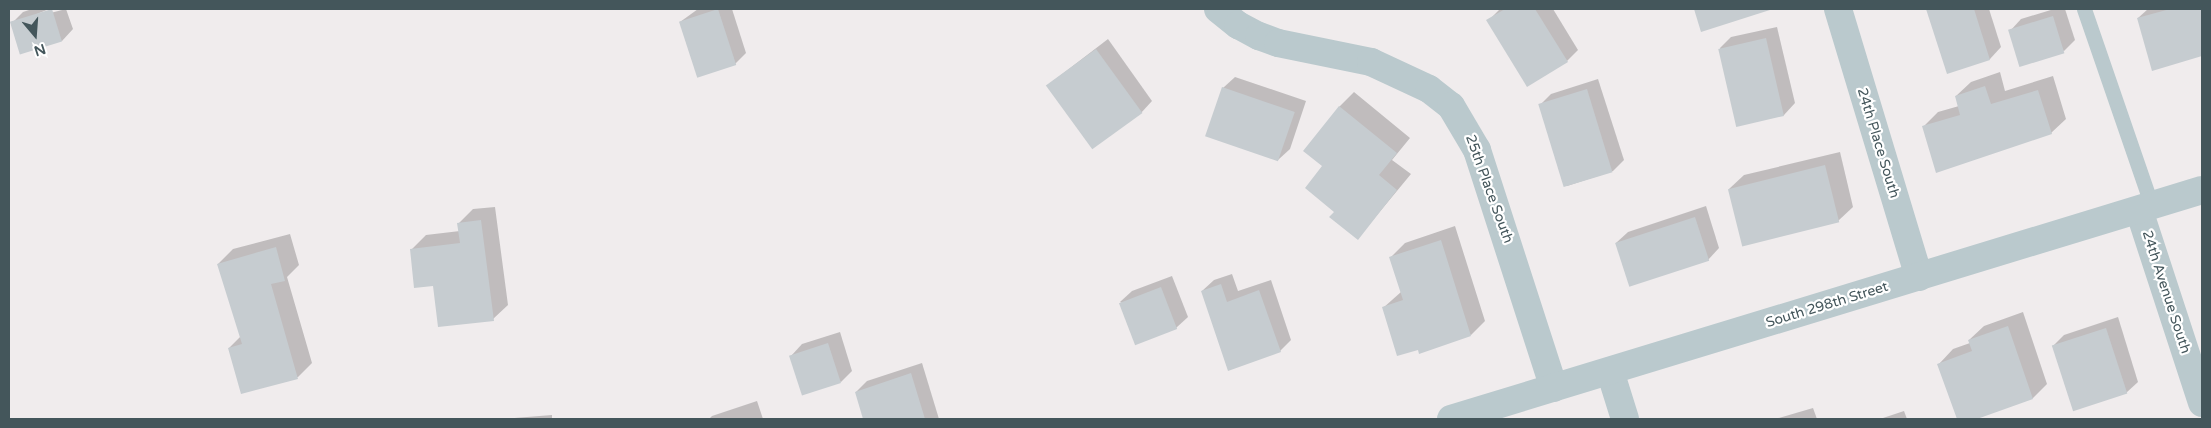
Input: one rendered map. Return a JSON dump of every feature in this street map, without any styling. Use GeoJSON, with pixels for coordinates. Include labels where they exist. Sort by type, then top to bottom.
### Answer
{"type":"FeatureCollection","features":[{"type":"Feature","properties":{"kind":"street","name":"25th Place South"},"geometry":{"type":"LineString","coordinates":[[1218,9],[1238,26],[1278,44],[1371,62],[1429,89],[1451,106],[1477,150],[1554,388]]}},
{"type":"Feature","properties":{"kind":"street","name":"24th Place South"},"geometry":{"type":"LineString","coordinates":[[1838,9],[1919,277]]}},
{"type":"Feature","properties":{"kind":"street","name":"South 298th Street"},"geometry":{"type":"LineString","coordinates":[[1451,419],[2202,190]]}},
{"type":"Feature","properties":{"kind":"street","name":"24th Avenue South"},"geometry":{"type":"LineString","coordinates":[[2146,208],[2202,403]]}},
{"type":"Feature","properties":{"kind":"street"},"geometry":{"type":"LineString","coordinates":[[1610,371],[1624,419]]}},
{"type":"Feature","properties":{"kind":"lane"},"geometry":{"type":"LineString","coordinates":[[2084,9],[2146,208]]}},
{"type":"Feature","properties":{"kind":"building"},"geometry":{"type":"Polygon","coordinates":[[[52,9],[62,42],[20,54],[10,22],[52,9]]]}},
{"type":"Feature","properties":{"kind":"building"},"geometry":{"type":"Polygon","coordinates":[[[718,9],[736,65],[697,78],[679,22],[718,9]]]}},
{"type":"Feature","properties":{"kind":"building"},"geometry":{"type":"Polygon","coordinates":[[[1505,9],[1535,9],[1568,62],[1527,87],[1486,20],[1505,9]]]}},
{"type":"Feature","properties":{"kind":"building"},"geometry":{"type":"Polygon","coordinates":[[[1694,9],[1773,9],[1701,32],[1694,9]]]}},
{"type":"Feature","properties":{"kind":"building"},"geometry":{"type":"Polygon","coordinates":[[[1926,9],[1974,9],[1990,60],[1947,74],[1926,9]]]}},
{"type":"Feature","properties":{"kind":"building"},"geometry":{"type":"Polygon","coordinates":[[[2170,9],[2202,9],[2202,56],[2152,71],[2137,18],[2170,9]]]}},
{"type":"Feature","properties":{"kind":"building"},"geometry":{"type":"Polygon","coordinates":[[[2053,16],[2064,53],[2019,67],[2008,30],[2053,16]]]}},
{"type":"Feature","properties":{"kind":"building"},"geometry":{"type":"Polygon","coordinates":[[[1766,38],[1784,116],[1736,127],[1718,49],[1766,38]]]}},
{"type":"Feature","properties":{"kind":"building"},"geometry":{"type":"Polygon","coordinates":[[[1096,49],[1142,113],[1092,149],[1046,85],[1096,49]]]}},
{"type":"Feature","properties":{"kind":"building"},"geometry":{"type":"Polygon","coordinates":[[[1985,86],[1991,104],[2038,90],[2052,134],[1936,173],[1922,126],[1960,115],[1955,96],[1985,86]]]}},
{"type":"Feature","properties":{"kind":"building"},"geometry":{"type":"Polygon","coordinates":[[[1222,87],[1295,112],[1278,161],[1205,136],[1222,87]]]}},
{"type":"Feature","properties":{"kind":"building"},"geometry":{"type":"Polygon","coordinates":[[[1587,89],[1612,172],[1564,187],[1538,104],[1587,89]]]}},
{"type":"Feature","properties":{"kind":"building"},"geometry":{"type":"Polygon","coordinates":[[[1339,106],[1397,153],[1379,175],[1397,190],[1358,240],[1329,217],[1334,212],[1305,188],[1322,166],[1303,151],[1339,106]]]}},
{"type":"Feature","properties":{"kind":"building"},"geometry":{"type":"Polygon","coordinates":[[[1825,165],[1839,222],[1742,246],[1728,189],[1825,165]]]}},
{"type":"Feature","properties":{"kind":"building"},"geometry":{"type":"Polygon","coordinates":[[[1695,217],[1709,261],[1629,287],[1615,243],[1695,217]]]}},
{"type":"Feature","properties":{"kind":"building"},"geometry":{"type":"Polygon","coordinates":[[[481,220],[494,321],[438,327],[433,286],[414,288],[410,249],[460,243],[457,223],[481,220]]]}},
{"type":"Feature","properties":{"kind":"building"},"geometry":{"type":"Polygon","coordinates":[[[1441,240],[1471,336],[1419,354],[1418,350],[1397,356],[1382,307],[1403,300],[1389,257],[1441,240]]]}},
{"type":"Feature","properties":{"kind":"building"},"geometry":{"type":"Polygon","coordinates":[[[276,247],[285,281],[271,284],[298,379],[241,394],[228,348],[242,344],[217,264],[276,247]]]}},
{"type":"Feature","properties":{"kind":"building"},"geometry":{"type":"Polygon","coordinates":[[[1221,284],[1227,302],[1259,290],[1281,352],[1228,371],[1201,291],[1221,284]]]}},
{"type":"Feature","properties":{"kind":"building"},"geometry":{"type":"Polygon","coordinates":[[[1161,287],[1177,329],[1135,345],[1119,303],[1161,287]]]}},
{"type":"Feature","properties":{"kind":"building"},"geometry":{"type":"Polygon","coordinates":[[[2008,326],[2033,399],[1977,419],[1957,419],[1937,364],[1972,351],[1968,340],[2008,326]]]}},
{"type":"Feature","properties":{"kind":"building"},"geometry":{"type":"Polygon","coordinates":[[[2106,328],[2127,394],[2073,411],[2052,346],[2106,328]]]}},
{"type":"Feature","properties":{"kind":"building"},"geometry":{"type":"Polygon","coordinates":[[[828,343],[841,383],[802,396],[789,356],[828,343]]]}},
{"type":"Feature","properties":{"kind":"building"},"geometry":{"type":"Polygon","coordinates":[[[911,373],[925,419],[863,419],[855,392],[911,373]]]}}]}
